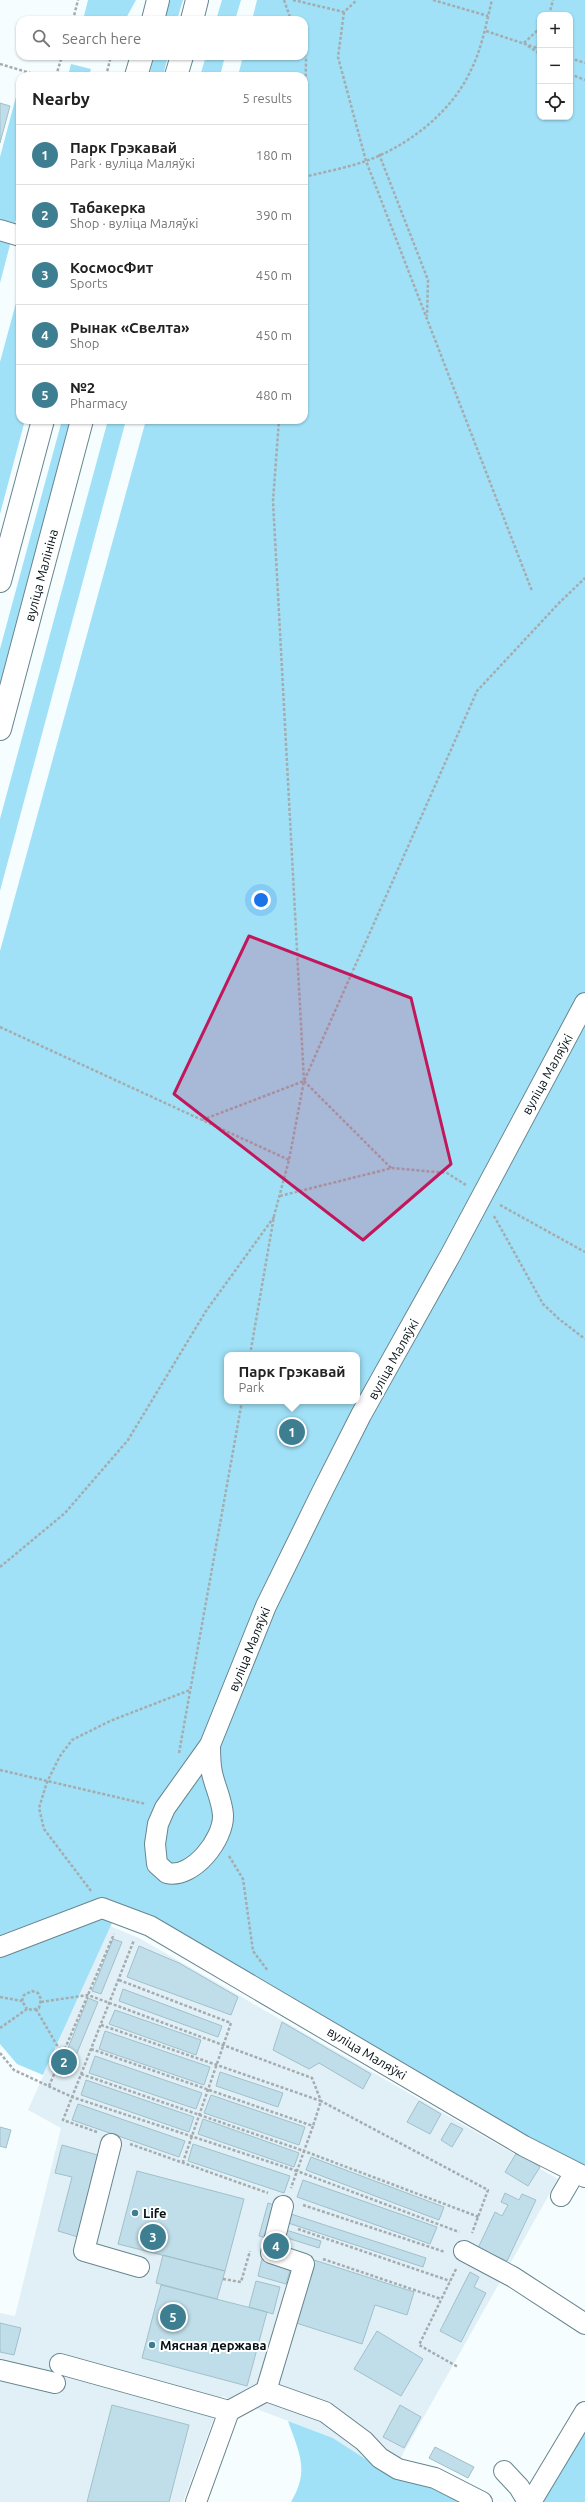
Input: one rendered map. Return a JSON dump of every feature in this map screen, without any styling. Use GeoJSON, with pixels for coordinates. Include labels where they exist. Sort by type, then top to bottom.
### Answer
{"type":"FeatureCollection","features":[{"type":"Feature","properties":{"kind":"main road"},"geometry":{"type":"LineString","coordinates":[[154,16],[158,0]]}},
{"type":"Feature","properties":{"kind":"main road"},"geometry":{"type":"LineString","coordinates":[[193,16],[198,0]]}},
{"type":"Feature","properties":{"kind":"main road"},"geometry":{"type":"LineString","coordinates":[[137,72],[141,60]]}},
{"type":"Feature","properties":{"kind":"main road"},"geometry":{"type":"LineString","coordinates":[[177,72],[181,60]]}},
{"type":"Feature","properties":{"kind":"main road"},"geometry":{"type":"LineString","coordinates":[[0,581],[42,424]]}},
{"type":"Feature","properties":{"kind":"main road","name":"вуліца Малініна"},"geometry":{"type":"LineString","coordinates":[[0,729],[81,424]]}},
{"type":"Feature","properties":{"kind":"street"},"geometry":{"type":"LineString","coordinates":[[0,230],[16,235]]}},
{"type":"Feature","properties":{"kind":"street","name":"вуліца Маляўкі"},"geometry":{"type":"LineString","coordinates":[[210,1745],[212,1773],[223,1816],[217,1836],[206,1855],[193,1867],[178,1874],[167,1873],[157,1864],[155,1844],[158,1824],[165,1808],[187,1774],[210,1745],[266,1606],[361,1415],[482,1195],[585,1003]]}},
{"type":"Feature","properties":{"kind":"street"},"geometry":{"type":"LineString","coordinates":[[0,1947],[102,1908]]}},
{"type":"Feature","properties":{"kind":"street","name":"вуліца Маляўкі"},"geometry":{"type":"LineString","coordinates":[[102,1908],[122,1915],[143,1932],[524,2146],[580,2175]]}},
{"type":"Feature","properties":{"kind":"street"},"geometry":{"type":"LineString","coordinates":[[112,2140],[84,2251],[139,2267]]}},
{"type":"Feature","properties":{"kind":"street"},"geometry":{"type":"LineString","coordinates":[[561,2196],[580,2175]]}},
{"type":"Feature","properties":{"kind":"street"},"geometry":{"type":"LineString","coordinates":[[196,2502],[229,2411],[266,2391],[304,2264],[271,2253],[284,2204]]}},
{"type":"Feature","properties":{"kind":"street"},"geometry":{"type":"LineString","coordinates":[[459,2246],[551,2300],[585,2324]]}},
{"type":"Feature","properties":{"kind":"street"},"geometry":{"type":"LineString","coordinates":[[60,2364],[229,2411]]}},
{"type":"Feature","properties":{"kind":"street"},"geometry":{"type":"LineString","coordinates":[[0,2370],[55,2383]]}},
{"type":"Feature","properties":{"kind":"street"},"geometry":{"type":"LineString","coordinates":[[266,2391],[325,2412],[364,2441],[380,2458],[398,2469],[435,2478],[482,2502]]}},
{"type":"Feature","properties":{"kind":"street"},"geometry":{"type":"LineString","coordinates":[[531,2502],[585,2412]]}},
{"type":"Feature","properties":{"kind":"street"},"geometry":{"type":"LineString","coordinates":[[504,2471],[519,2487],[528,2502]]}},
{"type":"Feature","properties":{"kind":"path"},"geometry":{"type":"LineString","coordinates":[[74,16],[78,0]]}},
{"type":"Feature","properties":{"kind":"path"},"geometry":{"type":"LineString","coordinates":[[284,0],[290,16]]}},
{"type":"Feature","properties":{"kind":"path"},"geometry":{"type":"LineString","coordinates":[[293,0],[344,12]]}},
{"type":"Feature","properties":{"kind":"path"},"geometry":{"type":"LineString","coordinates":[[357,0],[344,12],[338,57],[366,161],[532,591]]}},
{"type":"Feature","properties":{"kind":"path"},"geometry":{"type":"LineString","coordinates":[[433,0],[488,16]]}},
{"type":"Feature","properties":{"kind":"path"},"geometry":{"type":"LineString","coordinates":[[308,177],[366,161],[417,134],[453,99],[471,70],[486,31],[492,0]]}},
{"type":"Feature","properties":{"kind":"path"},"geometry":{"type":"LineString","coordinates":[[550,12],[553,0]]}},
{"type":"Feature","properties":{"kind":"path"},"geometry":{"type":"LineString","coordinates":[[486,31],[537,47]]}},
{"type":"Feature","properties":{"kind":"path"},"geometry":{"type":"LineString","coordinates":[[524,43],[537,31]]}},
{"type":"Feature","properties":{"kind":"path"},"geometry":{"type":"LineString","coordinates":[[524,43],[537,52]]}},
{"type":"Feature","properties":{"kind":"path"},"geometry":{"type":"LineString","coordinates":[[573,59],[585,63]]}},
{"type":"Feature","properties":{"kind":"path"},"geometry":{"type":"LineString","coordinates":[[57,72],[61,60]]}},
{"type":"Feature","properties":{"kind":"path"},"geometry":{"type":"LineString","coordinates":[[107,72],[110,60]]}},
{"type":"Feature","properties":{"kind":"path"},"geometry":{"type":"LineString","coordinates":[[306,60],[306,72]]}},
{"type":"Feature","properties":{"kind":"path"},"geometry":{"type":"LineString","coordinates":[[0,64],[27,72]]}},
{"type":"Feature","properties":{"kind":"path"},"geometry":{"type":"LineString","coordinates":[[573,75],[585,80]]}},
{"type":"Feature","properties":{"kind":"path"},"geometry":{"type":"LineString","coordinates":[[379,154],[428,280],[427,318]]}},
{"type":"Feature","properties":{"kind":"path"},"geometry":{"type":"LineString","coordinates":[[279,424],[273,501],[304,1080],[392,1168]]}},
{"type":"Feature","properties":{"kind":"path"},"geometry":{"type":"LineString","coordinates":[[251,1352],[274,1216],[289,1160],[304,1080],[477,691],[559,602],[585,578]]}},
{"type":"Feature","properties":{"kind":"path"},"geometry":{"type":"LineString","coordinates":[[0,1027],[289,1160]]}},
{"type":"Feature","properties":{"kind":"path"},"geometry":{"type":"LineString","coordinates":[[202,1120],[304,1080]]}},
{"type":"Feature","properties":{"kind":"path"},"geometry":{"type":"LineString","coordinates":[[280,1196],[392,1168],[447,1173],[482,1195],[585,1252]]}},
{"type":"Feature","properties":{"kind":"path"},"geometry":{"type":"LineString","coordinates":[[482,1195],[543,1304],[559,1319],[585,1339]]}},
{"type":"Feature","properties":{"kind":"path"},"geometry":{"type":"LineString","coordinates":[[0,1567],[65,1512],[128,1440],[206,1311],[274,1216]]}},
{"type":"Feature","properties":{"kind":"path"},"geometry":{"type":"LineString","coordinates":[[187,1774],[179,1752],[241,1404]]}},
{"type":"Feature","properties":{"kind":"path"},"geometry":{"type":"LineString","coordinates":[[102,1908],[44,1829],[39,1808],[47,1782],[60,1756],[72,1740],[146,1705],[190,1690]]}},
{"type":"Feature","properties":{"kind":"path"},"geometry":{"type":"LineString","coordinates":[[0,1770],[165,1808]]}},
{"type":"Feature","properties":{"kind":"path"},"geometry":{"type":"LineString","coordinates":[[217,1836],[243,1879],[253,1951],[271,1974]]}},
{"type":"Feature","properties":{"kind":"path"},"geometry":{"type":"LineString","coordinates":[[49,2086],[122,1915]]}},
{"type":"Feature","properties":{"kind":"path"},"geometry":{"type":"LineString","coordinates":[[143,1932],[119,1980],[63,2120],[112,2140],[183,2162],[284,2204],[450,2281]]}},
{"type":"Feature","properties":{"kind":"path"},"geometry":{"type":"LineString","coordinates":[[119,1980],[231,2023],[183,2162]]}},
{"type":"Feature","properties":{"kind":"path"},"geometry":{"type":"LineString","coordinates":[[26,2009],[22,2001],[24,1995],[32,1991],[40,1996],[41,2002],[36,2009]]}},
{"type":"Feature","properties":{"kind":"path"},"geometry":{"type":"LineString","coordinates":[[41,2002],[88,1995],[312,2078],[321,2101],[284,2204]]}},
{"type":"Feature","properties":{"kind":"path"},"geometry":{"type":"LineString","coordinates":[[0,1997],[22,2001]]}},
{"type":"Feature","properties":{"kind":"path"},"geometry":{"type":"LineString","coordinates":[[0,2028],[26,2009],[36,2009]]}},
{"type":"Feature","properties":{"kind":"path"},"geometry":{"type":"LineString","coordinates":[[36,2009],[62,2054]]}},
{"type":"Feature","properties":{"kind":"path"},"geometry":{"type":"LineString","coordinates":[[101,2025],[321,2101],[437,2163]]}},
{"type":"Feature","properties":{"kind":"path"},"geometry":{"type":"LineString","coordinates":[[91,2049],[313,2126]]}},
{"type":"Feature","properties":{"kind":"path"},"geometry":{"type":"LineString","coordinates":[[0,2053],[14,2070],[72,2097],[297,2171],[459,2246]]}},
{"type":"Feature","properties":{"kind":"path"},"geometry":{"type":"LineString","coordinates":[[81,2074],[304,2151],[478,2218]]}},
{"type":"Feature","properties":{"kind":"path"},"geometry":{"type":"LineString","coordinates":[[284,2204],[459,2246]]}},
{"type":"Feature","properties":{"kind":"path"},"geometry":{"type":"LineString","coordinates":[[317,2256],[441,2299]]}},
{"type":"Feature","properties":{"kind":"path"},"geometry":{"type":"LineString","coordinates":[[223,2279],[241,2282],[244,2270]]}},
{"type":"Feature","properties":{"kind":"path"},"geometry":{"type":"LineString","coordinates":[[419,2345],[458,2367]]}},
{"type":"Feature","properties":{"kind":"highlighted area"},"geometry":{"type":"Polygon","coordinates":[[[249,936],[411,998],[451,1164],[363,1240],[174,1094],[249,936]]]}},
{"type":"Feature","properties":{"kind":"shaded area"},"geometry":{"type":"Polygon","coordinates":[[[88,0],[136,0],[127,16],[84,16],[88,0]]]}},
{"type":"Feature","properties":{"kind":"shaded area"},"geometry":{"type":"Polygon","coordinates":[[[169,0],[183,0],[178,16],[164,16],[169,0]]]}},
{"type":"Feature","properties":{"kind":"shaded area"},"geometry":{"type":"Polygon","coordinates":[[[222,0],[241,0],[236,16],[217,16],[222,0]]]}},
{"type":"Feature","properties":{"kind":"shaded area"},"geometry":{"type":"Polygon","coordinates":[[[257,0],[585,0],[585,2176],[116,1914],[43,2075],[17,2064],[0,2044],[0,951],[145,424],[308,424],[308,72],[239,72],[242,60],[308,60],[308,16],[253,16],[257,0]]]}},
{"type":"Feature","properties":{"kind":"shaded area"},"geometry":{"type":"Polygon","coordinates":[[[153,60],[167,60],[164,72],[150,72],[153,60]]]}},
{"type":"Feature","properties":{"kind":"shaded area"},"geometry":{"type":"Polygon","coordinates":[[[205,60],[224,60],[221,72],[201,72],[205,60]]]}},
{"type":"Feature","properties":{"kind":"shaded area"},"geometry":{"type":"Polygon","coordinates":[[[71,64],[91,69],[90,72],[69,72],[71,64]]]}},
{"type":"Feature","properties":{"kind":"shaded area"},"geometry":{"type":"Polygon","coordinates":[[[16,97],[15,223],[0,219],[0,157],[16,97]]]}},
{"type":"Feature","properties":{"kind":"shaded area"},"geometry":{"type":"Polygon","coordinates":[[[0,238],[11,241],[0,283],[0,238]]]}},
{"type":"Feature","properties":{"kind":"shaded area"},"geometry":{"type":"Polygon","coordinates":[[[16,303],[16,424],[24,424],[0,514],[0,362],[16,303]]]}},
{"type":"Feature","properties":{"kind":"shaded area"},"geometry":{"type":"Polygon","coordinates":[[[61,424],[72,424],[0,687],[0,649],[61,424]]]}},
{"type":"Feature","properties":{"kind":"shaded area"},"geometry":{"type":"Polygon","coordinates":[[[107,424],[125,424],[0,891],[0,819],[107,424]]]}},
{"type":"Feature","properties":{"kind":"shaded area"},"geometry":{"type":"Polygon","coordinates":[[[110,1926],[139,1938],[558,2179],[391,2475],[333,2438],[222,2396],[183,2502],[0,2502],[0,2313],[15,2316],[61,2128],[28,2110],[110,1926]]]}},
{"type":"Feature","properties":{"kind":"shaded area"},"geometry":{"type":"Polygon","coordinates":[[[288,2421],[333,2438],[392,2476],[480,2502],[291,2502],[297,2491],[300,2480],[301,2462],[288,2421]]]}},
{"type":"Feature","properties":{"kind":"shaded area"},"geometry":{"type":"Polygon","coordinates":[[[585,2421],[585,2502],[535,2502],[585,2421]]]}},
{"type":"Feature","properties":{"kind":"building"},"geometry":{"type":"Polygon","coordinates":[[[0,103],[10,106],[0,143],[0,103]]]}},
{"type":"Feature","properties":{"kind":"building"},"geometry":{"type":"Polygon","coordinates":[[[113,1939],[122,1942],[101,1994],[92,1991],[113,1939]]]}},
{"type":"Feature","properties":{"kind":"building"},"geometry":{"type":"Polygon","coordinates":[[[139,1946],[179,1963],[238,1997],[231,2015],[127,1977],[139,1946]]]}},
{"type":"Feature","properties":{"kind":"building"},"geometry":{"type":"Polygon","coordinates":[[[123,1989],[222,2026],[218,2037],[119,2001],[123,1989]]]}},
{"type":"Feature","properties":{"kind":"building"},"geometry":{"type":"Polygon","coordinates":[[[88,1998],[98,2002],[70,2070],[61,2066],[88,1998]]]}},
{"type":"Feature","properties":{"kind":"building"},"geometry":{"type":"Polygon","coordinates":[[[115,2010],[201,2040],[196,2055],[109,2024],[115,2010]]]}},
{"type":"Feature","properties":{"kind":"building"},"geometry":{"type":"Polygon","coordinates":[[[282,2022],[371,2074],[363,2089],[319,2063],[309,2069],[273,2050],[282,2022]]]}},
{"type":"Feature","properties":{"kind":"building"},"geometry":{"type":"Polygon","coordinates":[[[105,2031],[210,2067],[204,2085],[99,2049],[105,2031]]]}},
{"type":"Feature","properties":{"kind":"building"},"geometry":{"type":"Polygon","coordinates":[[[95,2056],[202,2093],[196,2109],[89,2073],[95,2056]]]}},
{"type":"Feature","properties":{"kind":"building"},"geometry":{"type":"Polygon","coordinates":[[[220,2072],[283,2093],[278,2107],[216,2086],[220,2072]]]}},
{"type":"Feature","properties":{"kind":"building"},"geometry":{"type":"Polygon","coordinates":[[[86,2080],[194,2117],[189,2132],[81,2095],[86,2080]]]}},
{"type":"Feature","properties":{"kind":"building"},"geometry":{"type":"Polygon","coordinates":[[[211,2095],[305,2127],[299,2145],[204,2113],[211,2095]]]}},
{"type":"Feature","properties":{"kind":"building"},"geometry":{"type":"Polygon","coordinates":[[[419,2101],[441,2114],[430,2134],[407,2122],[419,2101]]]}},
{"type":"Feature","properties":{"kind":"building"},"geometry":{"type":"Polygon","coordinates":[[[78,2104],[185,2141],[179,2157],[72,2120],[78,2104]]]}},
{"type":"Feature","properties":{"kind":"building"},"geometry":{"type":"Polygon","coordinates":[[[203,2119],[299,2153],[294,2167],[198,2134],[203,2119]]]}},
{"type":"Feature","properties":{"kind":"building"},"geometry":{"type":"Polygon","coordinates":[[[451,2123],[463,2129],[452,2147],[441,2140],[451,2123]]]}},
{"type":"Feature","properties":{"kind":"building"},"geometry":{"type":"Polygon","coordinates":[[[0,2127],[11,2130],[6,2148],[0,2146],[0,2127]]]}},
{"type":"Feature","properties":{"kind":"building"},"geometry":{"type":"Polygon","coordinates":[[[193,2144],[290,2176],[284,2193],[188,2161],[193,2144]]]}},
{"type":"Feature","properties":{"kind":"building"},"geometry":{"type":"Polygon","coordinates":[[[62,2145],[101,2156],[78,2237],[58,2231],[72,2177],[55,2173],[62,2145]]]}},
{"type":"Feature","properties":{"kind":"building"},"geometry":{"type":"Polygon","coordinates":[[[517,2152],[540,2167],[528,2186],[505,2172],[517,2152]]]}},
{"type":"Feature","properties":{"kind":"building"},"geometry":{"type":"Polygon","coordinates":[[[311,2157],[444,2207],[439,2220],[306,2170],[311,2157]]]}},
{"type":"Feature","properties":{"kind":"building"},"geometry":{"type":"Polygon","coordinates":[[[137,2171],[244,2199],[225,2271],[118,2244],[137,2171]]]}},
{"type":"Feature","properties":{"kind":"building"},"geometry":{"type":"Polygon","coordinates":[[[303,2180],[437,2227],[430,2244],[297,2197],[303,2180]]]}},
{"type":"Feature","properties":{"kind":"building"},"geometry":{"type":"Polygon","coordinates":[[[505,2193],[519,2200],[522,2194],[536,2200],[507,2261],[478,2248],[495,2212],[502,2216],[508,2205],[501,2202],[505,2193]]]}},
{"type":"Feature","properties":{"kind":"building"},"geometry":{"type":"Polygon","coordinates":[[[268,2203],[280,2207],[270,2239],[259,2236],[268,2203]]]}},
{"type":"Feature","properties":{"kind":"building"},"geometry":{"type":"Polygon","coordinates":[[[291,2214],[426,2258],[423,2267],[288,2223],[291,2214]]]}},
{"type":"Feature","properties":{"kind":"building"},"geometry":{"type":"Polygon","coordinates":[[[286,2230],[321,2241],[319,2248],[284,2237],[286,2230]]]}},
{"type":"Feature","properties":{"kind":"building"},"geometry":{"type":"Polygon","coordinates":[[[163,2255],[225,2271],[217,2299],[156,2283],[163,2255]]]}},
{"type":"Feature","properties":{"kind":"building"},"geometry":{"type":"Polygon","coordinates":[[[262,2259],[291,2267],[286,2284],[258,2276],[262,2259]]]}},
{"type":"Feature","properties":{"kind":"building"},"geometry":{"type":"Polygon","coordinates":[[[314,2260],[414,2292],[407,2315],[375,2305],[362,2344],[293,2322],[314,2260]]]}},
{"type":"Feature","properties":{"kind":"building"},"geometry":{"type":"Polygon","coordinates":[[[470,2272],[479,2277],[474,2287],[486,2293],[461,2342],[440,2331],[470,2272]]]}},
{"type":"Feature","properties":{"kind":"building"},"geometry":{"type":"Polygon","coordinates":[[[256,2281],[280,2287],[273,2314],[249,2307],[256,2281]]]}},
{"type":"Feature","properties":{"kind":"building"},"geometry":{"type":"Polygon","coordinates":[[[161,2285],[267,2312],[247,2386],[142,2358],[161,2285]]]}},
{"type":"Feature","properties":{"kind":"building"},"geometry":{"type":"Polygon","coordinates":[[[0,2323],[21,2328],[14,2355],[0,2352],[0,2323]]]}},
{"type":"Feature","properties":{"kind":"building"},"geometry":{"type":"Polygon","coordinates":[[[377,2331],[423,2359],[401,2396],[354,2369],[377,2331]]]}},
{"type":"Feature","properties":{"kind":"building"},"geometry":{"type":"Polygon","coordinates":[[[112,2405],[189,2425],[169,2502],[87,2502],[112,2405]]]}},
{"type":"Feature","properties":{"kind":"building"},"geometry":{"type":"Polygon","coordinates":[[[400,2405],[421,2417],[404,2448],[383,2437],[400,2405]]]}},
{"type":"Feature","properties":{"kind":"building"},"geometry":{"type":"Polygon","coordinates":[[[435,2447],[474,2467],[468,2478],[429,2458],[435,2447]]]}},
{"type":"Feature","properties":{"kind":"place","name":"Парк Грэкавай"},"geometry":{"type":"Point","coordinates":[292,1432]}},
{"type":"Feature","properties":{"kind":"place","name":"Табакерка"},"geometry":{"type":"Point","coordinates":[64,2062]}},
{"type":"Feature","properties":{"kind":"place","name":"Life"},"geometry":{"type":"Point","coordinates":[135,2213]}},
{"type":"Feature","properties":{"kind":"place","name":"КосмосФит"},"geometry":{"type":"Point","coordinates":[153,2237]}},
{"type":"Feature","properties":{"kind":"place","name":"Рынак «Свелта»"},"geometry":{"type":"Point","coordinates":[276,2246]}},
{"type":"Feature","properties":{"kind":"place","name":"№2"},"geometry":{"type":"Point","coordinates":[173,2317]}},
{"type":"Feature","properties":{"kind":"place","name":"Мясная держава"},"geometry":{"type":"Point","coordinates":[152,2345]}}]}
